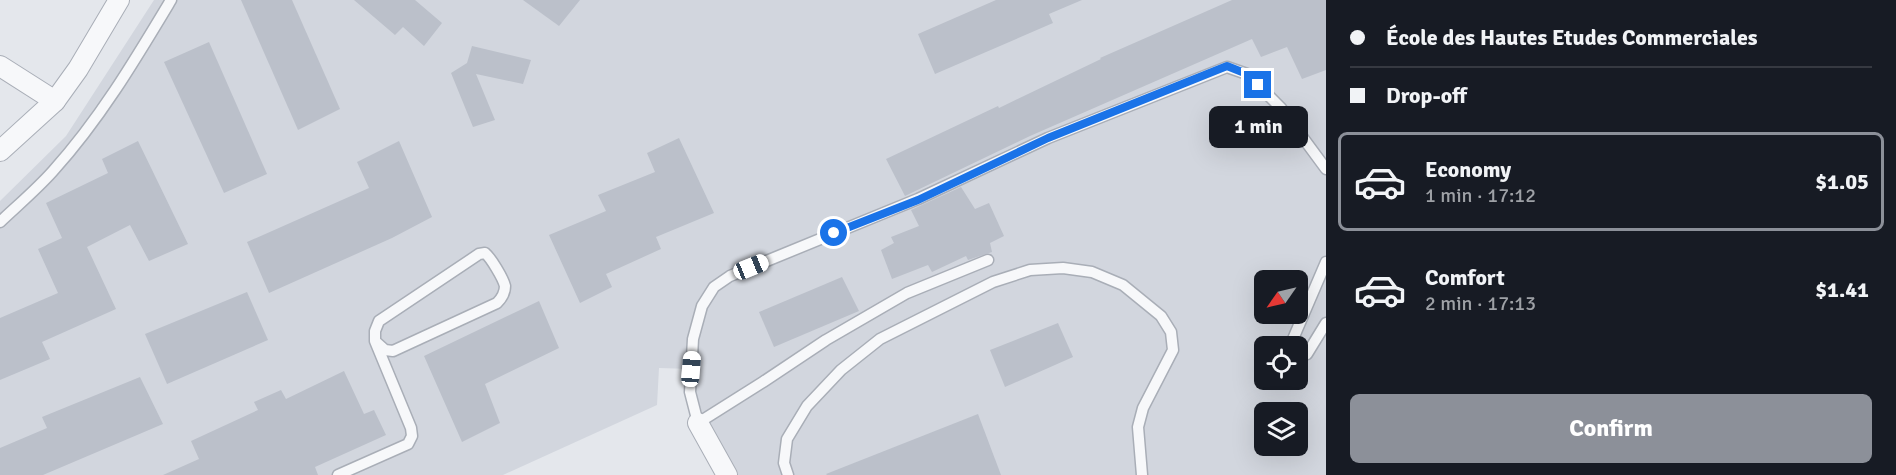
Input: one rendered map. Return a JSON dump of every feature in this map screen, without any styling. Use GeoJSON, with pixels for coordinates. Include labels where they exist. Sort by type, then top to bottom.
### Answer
{"type":"FeatureCollection","features":[{"type":"Feature","properties":{"kind":"street"},"geometry":{"type":"LineString","coordinates":[[0,151],[56,101],[119,0]]}},
{"type":"Feature","properties":{"kind":"street"},"geometry":{"type":"LineString","coordinates":[[0,66],[56,101]]}},
{"type":"Feature","properties":{"kind":"street"},"geometry":{"type":"LineString","coordinates":[[698,423],[727,475]]}},
{"type":"Feature","properties":{"kind":"lane"},"geometry":{"type":"LineString","coordinates":[[0,222],[53,172],[88,128],[115,92],[171,0]]}},
{"type":"Feature","properties":{"kind":"lane"},"geometry":{"type":"LineString","coordinates":[[988,260],[907,293],[826,340],[698,423],[690,392],[693,339],[702,306],[714,287],[730,276],[918,200],[1048,138],[1227,66],[1247,74],[1281,108],[1326,169]]}},
{"type":"Feature","properties":{"kind":"lane"},"geometry":{"type":"LineString","coordinates":[[338,475],[408,444],[412,436],[411,428],[375,341],[375,331],[379,321],[479,254],[484,253],[491,258],[505,286],[502,298],[496,303],[393,351],[385,350],[375,341]]}},
{"type":"Feature","properties":{"kind":"lane"},"geometry":{"type":"LineString","coordinates":[[1294,336],[1326,262]]}},
{"type":"Feature","properties":{"kind":"lane"},"geometry":{"type":"LineString","coordinates":[[788,475],[784,463],[787,440],[807,406],[841,370],[880,339],[993,282],[1030,270],[1063,268],[1092,272],[1123,285],[1161,315],[1171,332],[1173,350],[1143,408],[1138,427],[1142,475]]}},
{"type":"Feature","properties":{"kind":"lane"},"geometry":{"type":"LineString","coordinates":[[1308,352],[1326,323]]}},
{"type":"Feature","properties":{"kind":"shaded area"},"geometry":{"type":"Polygon","coordinates":[[[154,0],[1326,0],[1326,475],[737,475],[707,428],[691,369],[659,368],[657,405],[503,475],[0,475],[0,201],[66,136],[154,0]]]}},
{"type":"Feature","properties":{"kind":"building"},"geometry":{"type":"Polygon","coordinates":[[[241,0],[292,0],[340,109],[298,130],[241,0]]]}},
{"type":"Feature","properties":{"kind":"building"},"geometry":{"type":"Polygon","coordinates":[[[354,0],[415,0],[442,23],[424,46],[403,27],[395,35],[354,0]]]}},
{"type":"Feature","properties":{"kind":"building"},"geometry":{"type":"Polygon","coordinates":[[[523,0],[580,0],[559,26],[523,0]]]}},
{"type":"Feature","properties":{"kind":"building"},"geometry":{"type":"Polygon","coordinates":[[[996,0],[1082,0],[1049,14],[1053,23],[935,74],[918,34],[996,0]]]}},
{"type":"Feature","properties":{"kind":"building"},"geometry":{"type":"Polygon","coordinates":[[[1232,0],[1326,0],[1326,70],[1302,79],[1287,47],[1261,57],[1252,39],[1030,136],[905,196],[886,159],[998,106],[999,108],[1100,58],[1232,0]]]}},
{"type":"Feature","properties":{"kind":"building"},"geometry":{"type":"Polygon","coordinates":[[[209,42],[267,174],[224,193],[164,62],[209,42]]]}},
{"type":"Feature","properties":{"kind":"building"},"geometry":{"type":"Polygon","coordinates":[[[472,46],[531,60],[523,84],[476,74],[495,120],[473,127],[451,73],[467,63],[472,46]]]}},
{"type":"Feature","properties":{"kind":"building"},"geometry":{"type":"Polygon","coordinates":[[[679,138],[714,213],[656,237],[661,249],[606,274],[612,287],[580,303],[549,235],[606,211],[598,195],[655,172],[647,153],[679,138]]]}},
{"type":"Feature","properties":{"kind":"building"},"geometry":{"type":"Polygon","coordinates":[[[138,141],[188,244],[149,261],[130,225],[87,247],[116,309],[42,342],[50,359],[0,380],[0,318],[58,293],[38,249],[62,238],[46,203],[108,173],[102,159],[138,141]]]}},
{"type":"Feature","properties":{"kind":"building"},"geometry":{"type":"Polygon","coordinates":[[[399,141],[432,217],[392,238],[269,293],[247,242],[369,188],[357,162],[399,141]]]}},
{"type":"Feature","properties":{"kind":"building"},"geometry":{"type":"Polygon","coordinates":[[[961,187],[975,209],[989,203],[1004,236],[990,243],[992,252],[968,260],[966,256],[932,272],[928,265],[892,279],[881,250],[894,243],[891,237],[919,226],[911,210],[961,187]]]}},
{"type":"Feature","properties":{"kind":"building"},"geometry":{"type":"Polygon","coordinates":[[[842,277],[859,311],[774,347],[759,312],[842,277]]]}},
{"type":"Feature","properties":{"kind":"building"},"geometry":{"type":"Polygon","coordinates":[[[247,292],[268,340],[167,384],[145,334],[247,292]]]}},
{"type":"Feature","properties":{"kind":"building"},"geometry":{"type":"Polygon","coordinates":[[[539,301],[559,348],[485,384],[500,423],[462,442],[424,356],[539,301]]]}},
{"type":"Feature","properties":{"kind":"building"},"geometry":{"type":"Polygon","coordinates":[[[1058,323],[1073,357],[1005,387],[990,350],[1058,323]]]}},
{"type":"Feature","properties":{"kind":"building"},"geometry":{"type":"Polygon","coordinates":[[[344,371],[364,414],[374,410],[386,435],[315,467],[318,475],[163,475],[199,459],[191,441],[258,410],[254,402],[281,390],[286,399],[344,371]]]}},
{"type":"Feature","properties":{"kind":"building"},"geometry":{"type":"Polygon","coordinates":[[[140,377],[163,424],[43,475],[0,475],[0,448],[47,428],[42,417],[140,377]]]}},
{"type":"Feature","properties":{"kind":"building"},"geometry":{"type":"Polygon","coordinates":[[[978,414],[1001,475],[826,474],[978,414]]]}},
{"type":"Feature","properties":{"kind":"route"},"geometry":{"type":"LineString","coordinates":[[834,233],[918,200],[1048,138],[1227,66],[1247,74],[1258,85]]}}]}
